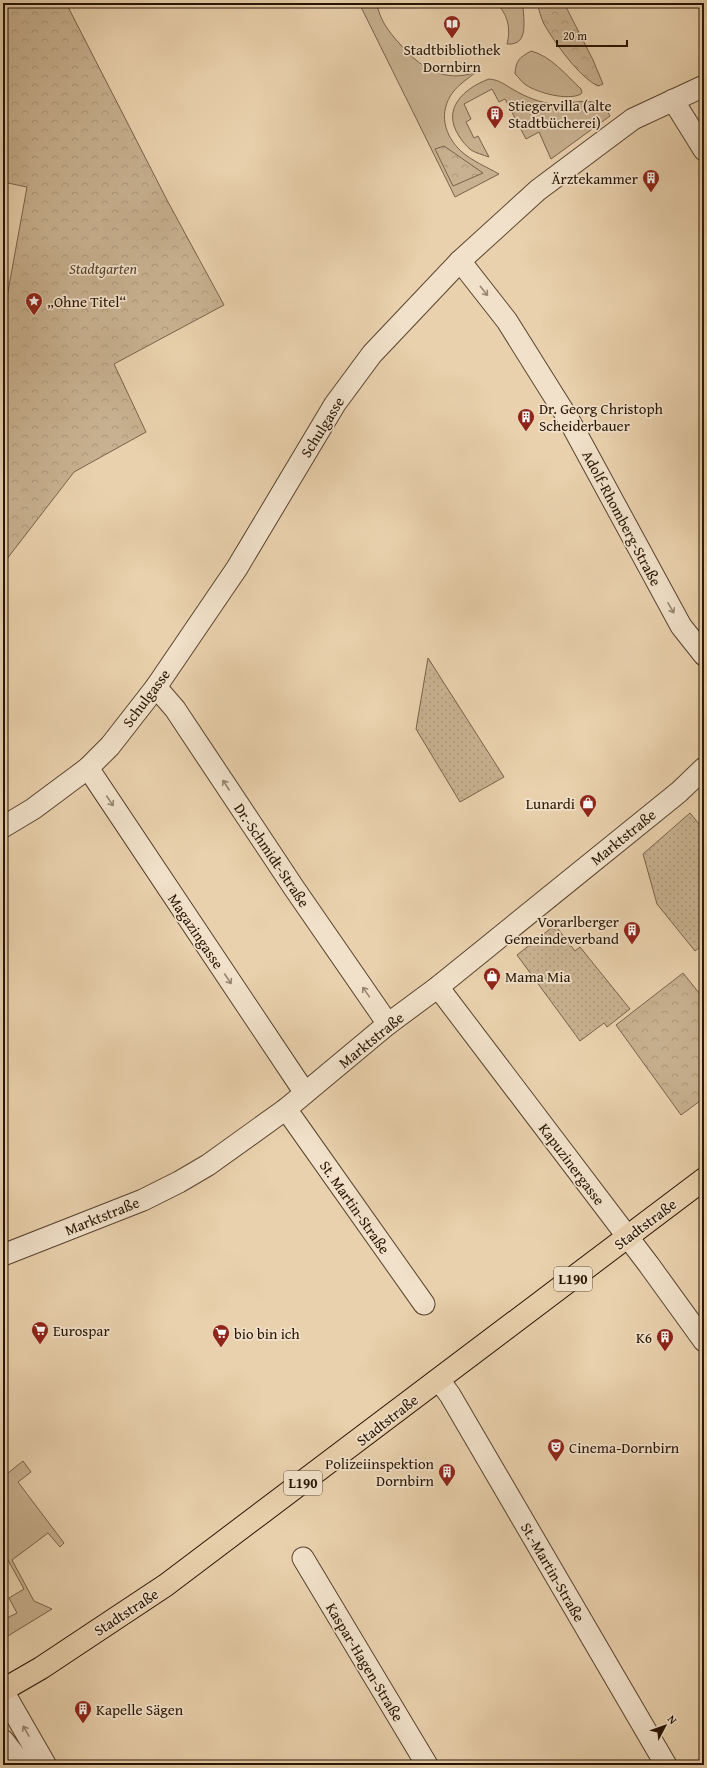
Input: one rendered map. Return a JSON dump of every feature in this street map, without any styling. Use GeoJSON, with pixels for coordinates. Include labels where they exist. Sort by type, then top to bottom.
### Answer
{"type":"FeatureCollection","features":[{"type":"Feature","properties":{"kind":"main road","name":"Stadtstraße"},"geometry":{"type":"LineString","coordinates":[[3,1691],[166,1586],[704,1179]]}},
{"type":"Feature","properties":{"kind":"street","name":"Schulgasse"},"geometry":{"type":"LineString","coordinates":[[3,827],[33,809],[88,768],[110,746],[156,687],[236,568],[335,404],[372,354],[460,261],[538,190],[633,119],[704,86]]}},
{"type":"Feature","properties":{"kind":"street"},"geometry":{"type":"LineString","coordinates":[[673,100],[704,150]]}},
{"type":"Feature","properties":{"kind":"street","name":"Adolf-Rhomberg-Straße"},"geometry":{"type":"LineString","coordinates":[[460,261],[507,321],[569,420],[681,626],[704,655]]}},
{"type":"Feature","properties":{"kind":"street","name":"Dr.-Schmidt-Straße"},"geometry":{"type":"LineString","coordinates":[[156,687],[175,709],[294,888],[388,1024]]}},
{"type":"Feature","properties":{"kind":"street","name":"Magazingasse"},"geometry":{"type":"LineString","coordinates":[[88,768],[305,1093]]}},
{"type":"Feature","properties":{"kind":"street","name":"Marktstraße"},"geometry":{"type":"LineString","coordinates":[[3,1255],[143,1200],[179,1182],[208,1165],[286,1109],[388,1024],[438,987],[679,792],[704,768]]}},
{"type":"Feature","properties":{"kind":"street","name":"Kapuzinergasse"},"geometry":{"type":"LineString","coordinates":[[438,987],[704,1341]]}},
{"type":"Feature","properties":{"kind":"street","name":"St. Martin-Straße"},"geometry":{"type":"LineString","coordinates":[[286,1109],[424,1304]]}},
{"type":"Feature","properties":{"kind":"street","name":"St.-Martin-Straße"},"geometry":{"type":"LineString","coordinates":[[439,1380],[450,1395],[666,1765]]}},
{"type":"Feature","properties":{"kind":"street","name":"Kaspar-Hagen-Straße"},"geometry":{"type":"LineString","coordinates":[[303,1558],[427,1765]]}},
{"type":"Feature","properties":{"kind":"street"},"geometry":{"type":"LineString","coordinates":[[3,1691],[45,1765]]}},
{"type":"Feature","properties":{"kind":"street"},"geometry":{"type":"LineString","coordinates":[[3,1741],[24,1765]]}},
{"type":"Feature","properties":{"kind":"green space","name":"Stadtgarten"},"geometry":{"type":"Polygon","coordinates":[[[3,3],[66,3],[168,202],[224,305],[114,364],[146,432],[74,472],[3,564],[3,319],[27,187],[3,182],[3,3]]]}},
{"type":"Feature","properties":{"kind":"green space"},"geometry":{"type":"Polygon","coordinates":[[[359,3],[377,3],[385,25],[407,52],[424,66],[433,71],[454,76],[476,72],[458,86],[448,100],[445,124],[451,139],[462,152],[499,174],[455,197],[359,3]]]}},
{"type":"Feature","properties":{"kind":"green space"},"geometry":{"type":"Polygon","coordinates":[[[496,3],[523,3],[524,30],[519,41],[507,44],[509,33],[508,22],[500,7],[496,3]]]}},
{"type":"Feature","properties":{"kind":"green space"},"geometry":{"type":"Polygon","coordinates":[[[537,3],[564,3],[593,60],[603,84],[598,86],[591,82],[568,59],[544,24],[537,3]]]}},
{"type":"Feature","properties":{"kind":"green space"},"geometry":{"type":"Polygon","coordinates":[[[531,51],[545,57],[558,67],[581,89],[581,94],[569,97],[553,95],[538,91],[525,84],[515,74],[515,69],[517,62],[531,51]]]}},
{"type":"Feature","properties":{"kind":"green space"},"geometry":{"type":"Polygon","coordinates":[[[489,79],[499,82],[523,95],[544,102],[555,104],[586,101],[600,104],[606,109],[610,116],[551,159],[539,132],[526,139],[505,99],[499,102],[492,89],[464,104],[471,119],[466,122],[474,138],[478,136],[489,157],[473,151],[466,146],[454,126],[453,117],[454,108],[464,94],[471,88],[489,79]]]}},
{"type":"Feature","properties":{"kind":"green space"},"geometry":{"type":"Polygon","coordinates":[[[444,146],[483,173],[453,186],[435,149],[444,146]]]}},
{"type":"Feature","properties":{"kind":"green space"},"geometry":{"type":"Polygon","coordinates":[[[428,658],[504,777],[460,802],[416,729],[428,658]]]}},
{"type":"Feature","properties":{"kind":"green space"},"geometry":{"type":"Polygon","coordinates":[[[690,813],[704,830],[704,944],[695,951],[657,904],[643,854],[690,813]]]}},
{"type":"Feature","properties":{"kind":"green space"},"geometry":{"type":"Polygon","coordinates":[[[555,925],[575,951],[580,947],[630,1009],[607,1027],[604,1023],[580,1041],[517,955],[555,925]]]}},
{"type":"Feature","properties":{"kind":"green space"},"geometry":{"type":"Polygon","coordinates":[[[683,973],[704,999],[704,1098],[681,1115],[616,1025],[683,973]]]}},
{"type":"Feature","properties":{"kind":"green space"},"geometry":{"type":"Polygon","coordinates":[[[23,1461],[31,1472],[18,1482],[64,1543],[60,1547],[48,1533],[12,1560],[34,1601],[52,1609],[3,1639],[3,1620],[17,1613],[9,1598],[24,1589],[3,1551],[3,1477],[23,1461]]]}},
{"type":"Feature","properties":{"kind":"place","name":"Stadtbibliothek Dornbirn"},"geometry":{"type":"Point","coordinates":[452,39]}},
{"type":"Feature","properties":{"kind":"place","name":"Stiegervilla (alte Stadtbücherei)"},"geometry":{"type":"Point","coordinates":[495,129]}},
{"type":"Feature","properties":{"kind":"place","name":"Ärztekammer"},"geometry":{"type":"Point","coordinates":[651,193]}},
{"type":"Feature","properties":{"kind":"place","name":"„Ohne Titel“"},"geometry":{"type":"Point","coordinates":[34,316]}},
{"type":"Feature","properties":{"kind":"place","name":"Dr. Georg Christoph Scheiderbauer"},"geometry":{"type":"Point","coordinates":[526,432]}},
{"type":"Feature","properties":{"kind":"place","name":"Lunardi"},"geometry":{"type":"Point","coordinates":[588,818]}},
{"type":"Feature","properties":{"kind":"place","name":"Vorarlberger Gemeindeverband"},"geometry":{"type":"Point","coordinates":[632,945]}},
{"type":"Feature","properties":{"kind":"place","name":"Mama Mia"},"geometry":{"type":"Point","coordinates":[492,991]}},
{"type":"Feature","properties":{"kind":"place","name":"Eurospar"},"geometry":{"type":"Point","coordinates":[40,1345]}},
{"type":"Feature","properties":{"kind":"place","name":"bio bin ich"},"geometry":{"type":"Point","coordinates":[221,1348]}},
{"type":"Feature","properties":{"kind":"place","name":"K6"},"geometry":{"type":"Point","coordinates":[665,1352]}},
{"type":"Feature","properties":{"kind":"place","name":"Cinema-Dornbirn"},"geometry":{"type":"Point","coordinates":[556,1462]}},
{"type":"Feature","properties":{"kind":"place","name":"Polizeiinspektion Dornbirn"},"geometry":{"type":"Point","coordinates":[447,1487]}},
{"type":"Feature","properties":{"kind":"place","name":"Kapelle Sägen"},"geometry":{"type":"Point","coordinates":[83,1724]}}]}
